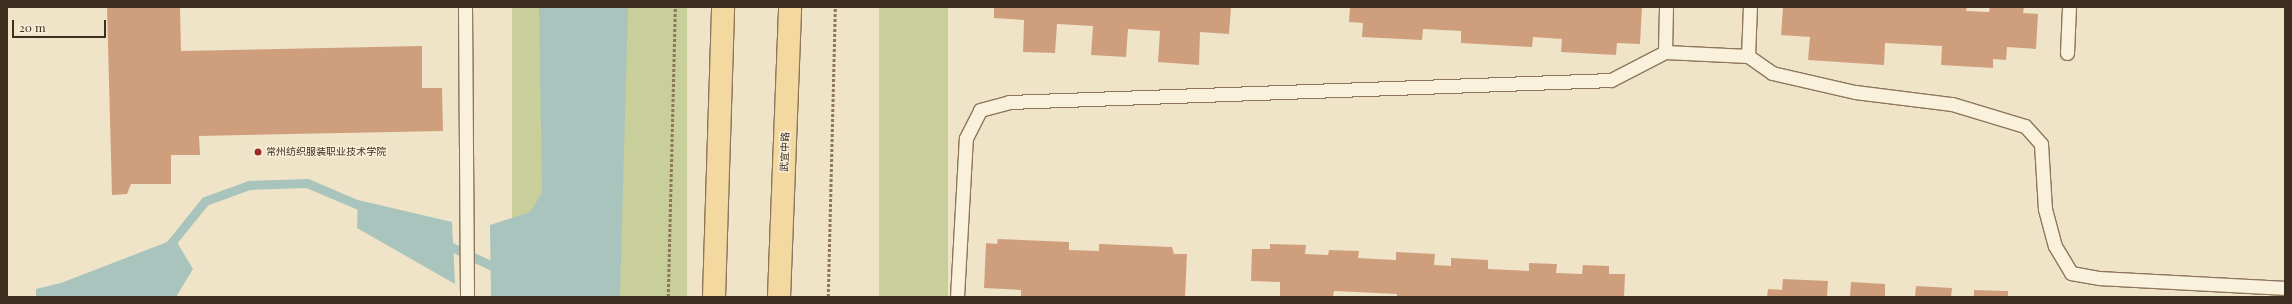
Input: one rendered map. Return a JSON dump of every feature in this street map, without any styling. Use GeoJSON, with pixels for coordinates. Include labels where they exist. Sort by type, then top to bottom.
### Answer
{"type":"FeatureCollection","features":[{"type":"Feature","properties":{"kind":"main road"},"geometry":{"type":"LineString","coordinates":[[714,297],[723,7]]}},
{"type":"Feature","properties":{"kind":"main road","name":"武宜中路"},"geometry":{"type":"LineString","coordinates":[[779,297],[790,7]]}},
{"type":"Feature","properties":{"kind":"lane"},"geometry":{"type":"LineString","coordinates":[[465,7],[468,215],[467,297]]}},
{"type":"Feature","properties":{"kind":"lane"},"geometry":{"type":"LineString","coordinates":[[1665,52],[1666,7]]}},
{"type":"Feature","properties":{"kind":"lane"},"geometry":{"type":"LineString","coordinates":[[1748,56],[1750,7]]}},
{"type":"Feature","properties":{"kind":"lane"},"geometry":{"type":"LineString","coordinates":[[2067,53],[2069,7]]}},
{"type":"Feature","properties":{"kind":"lane"},"geometry":{"type":"LineString","coordinates":[[957,297],[966,138],[980,110],[1009,102],[1611,80],[1665,52],[1748,56],[1772,73],[1855,92],[1952,104],[2025,126],[2041,144],[2045,209],[2055,246],[2071,273],[2100,278],[2285,288]]}},
{"type":"Feature","properties":{"kind":"path"},"geometry":{"type":"LineString","coordinates":[[668,297],[675,7]]}},
{"type":"Feature","properties":{"kind":"path"},"geometry":{"type":"LineString","coordinates":[[828,297],[835,7]]}},
{"type":"Feature","properties":{"kind":"green space"},"geometry":{"type":"Polygon","coordinates":[[[512,7],[687,7],[687,297],[512,297],[512,7]]]}},
{"type":"Feature","properties":{"kind":"green space"},"geometry":{"type":"Polygon","coordinates":[[[879,7],[948,7],[948,297],[879,297],[879,7]]]}},
{"type":"Feature","properties":{"kind":"water"},"geometry":{"type":"Polygon","coordinates":[[[539,7],[628,7],[620,297],[491,297],[490,225],[530,212],[542,193],[539,7]]]}},
{"type":"Feature","properties":{"kind":"water"},"geometry":{"type":"Polygon","coordinates":[[[358,200],[452,222],[455,284],[357,228],[358,200]]]}},
{"type":"Feature","properties":{"kind":"water"},"geometry":{"type":"Polygon","coordinates":[[[175,239],[193,269],[176,297],[36,297],[36,289],[61,283],[175,239]]]}},
{"type":"Feature","properties":{"kind":"building"},"geometry":{"type":"Polygon","coordinates":[[[107,7],[180,7],[181,51],[422,46],[422,88],[442,88],[443,131],[199,136],[200,155],[171,155],[171,184],[131,184],[127,194],[112,195],[107,7]]]}},
{"type":"Feature","properties":{"kind":"building"},"geometry":{"type":"Polygon","coordinates":[[[994,7],[1231,7],[1229,34],[1200,32],[1199,65],[1158,62],[1160,31],[1128,29],[1126,57],[1091,55],[1093,26],[1057,24],[1055,53],[1023,52],[1024,20],[994,18],[994,7]]]}},
{"type":"Feature","properties":{"kind":"building"},"geometry":{"type":"Polygon","coordinates":[[[1350,7],[1642,7],[1640,44],[1617,43],[1616,55],[1561,52],[1562,39],[1533,37],[1532,47],[1461,43],[1461,31],[1423,29],[1422,40],[1362,37],[1363,23],[1349,22],[1350,7]]]}},
{"type":"Feature","properties":{"kind":"building"},"geometry":{"type":"Polygon","coordinates":[[[1783,7],[1967,7],[1966,11],[1989,12],[1990,7],[2024,7],[2023,13],[2038,14],[2036,49],[2007,47],[2006,60],[1993,59],[1993,68],[1941,65],[1942,46],[1885,43],[1884,65],[1808,60],[1810,37],[1781,35],[1783,7]]]}},
{"type":"Feature","properties":{"kind":"building"},"geometry":{"type":"Polygon","coordinates":[[[998,239],[1069,242],[1069,250],[1099,251],[1099,244],[1172,247],[1174,254],[1187,254],[1185,297],[1021,297],[1021,290],[984,288],[986,243],[997,244],[998,239]]]}},
{"type":"Feature","properties":{"kind":"building"},"geometry":{"type":"Polygon","coordinates":[[[1270,244],[1306,245],[1305,254],[1328,255],[1329,250],[1359,251],[1358,258],[1396,260],[1396,252],[1435,254],[1434,265],[1451,266],[1451,258],[1488,260],[1488,269],[1529,271],[1529,263],[1557,264],[1556,273],[1582,274],[1583,265],[1609,266],[1609,274],[1625,274],[1624,297],[1397,297],[1397,294],[1334,291],[1333,297],[1280,297],[1280,282],[1251,281],[1252,249],[1270,249],[1270,244]]]}},
{"type":"Feature","properties":{"kind":"building"},"geometry":{"type":"Polygon","coordinates":[[[1783,279],[1828,281],[1827,296],[1832,297],[1767,297],[1768,289],[1782,290],[1783,279]]]}},
{"type":"Feature","properties":{"kind":"building"},"geometry":{"type":"Polygon","coordinates":[[[1851,282],[1885,284],[1885,297],[1850,297],[1851,282]]]}},
{"type":"Feature","properties":{"kind":"building"},"geometry":{"type":"Polygon","coordinates":[[[1916,286],[1952,288],[1951,297],[1915,297],[1916,286]]]}},
{"type":"Feature","properties":{"kind":"building"},"geometry":{"type":"Polygon","coordinates":[[[1974,290],[2008,291],[2008,297],[1974,297],[1974,290]]]}},
{"type":"Feature","properties":{"kind":"waterway"},"geometry":{"type":"LineString","coordinates":[[167,248],[205,201],[249,185],[307,183],[368,209]]}},
{"type":"Feature","properties":{"kind":"waterway"},"geometry":{"type":"LineString","coordinates":[[443,243],[501,270]]}},
{"type":"Feature","properties":{"kind":"place","name":"常州纺织服装职业技术学院"},"geometry":{"type":"Point","coordinates":[258,152]}}]}
